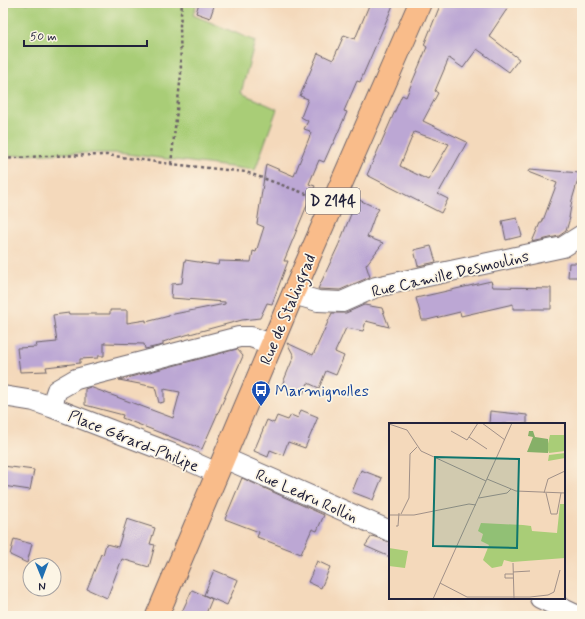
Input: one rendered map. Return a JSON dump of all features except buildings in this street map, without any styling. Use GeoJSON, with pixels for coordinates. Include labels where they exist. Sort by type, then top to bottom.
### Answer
{"type":"FeatureCollection","features":[{"type":"Feature","properties":{"kind":"main road","name":"Rue de Stalingrad"},"geometry":{"type":"LineString","coordinates":[[157,616],[271,344],[420,3]]}},
{"type":"Feature","properties":{"kind":"street","name":"Rue Camille Desmoulins"},"geometry":{"type":"LineString","coordinates":[[293,294],[318,301],[342,302],[376,287],[564,247],[582,235]]}},
{"type":"Feature","properties":{"kind":"street"},"geometry":{"type":"LineString","coordinates":[[51,406],[57,390],[76,379],[239,337],[251,337],[271,344]]}},
{"type":"Feature","properties":{"kind":"street","name":"Place Gérard-Philipe"},"geometry":{"type":"LineString","coordinates":[[3,396],[34,401],[51,406],[181,457],[220,466]]}},
{"type":"Feature","properties":{"kind":"street","name":"Rue Ledru Rollin"},"geometry":{"type":"LineString","coordinates":[[220,466],[389,531]]}},
{"type":"Feature","properties":{"kind":"street"},"geometry":{"type":"LineString","coordinates":[[542,599],[578,616]]}},
{"type":"Feature","properties":{"kind":"path"},"geometry":{"type":"LineString","coordinates":[[171,164],[181,74],[180,25],[182,3]]}},
{"type":"Feature","properties":{"kind":"path"},"geometry":{"type":"LineString","coordinates":[[3,159],[43,156],[107,156],[246,172],[332,204]]}},
{"type":"Feature","properties":{"kind":"green space"},"geometry":{"type":"Polygon","coordinates":[[[3,3],[197,3],[193,15],[255,41],[241,93],[277,109],[255,170],[119,153],[71,153],[3,156],[3,3]]]}},
{"type":"Feature","properties":{"kind":"place","name":"Marmignolles"},"geometry":{"type":"Point","coordinates":[261,407]}}]}
